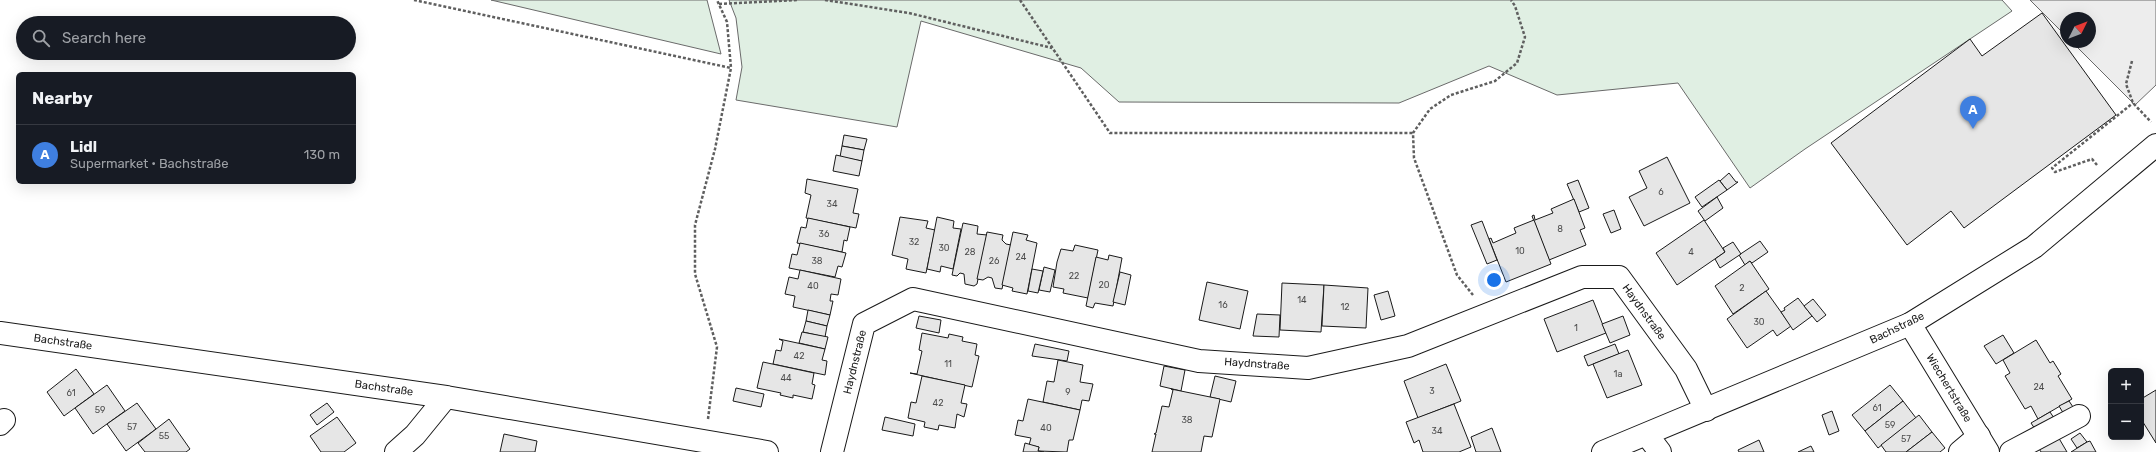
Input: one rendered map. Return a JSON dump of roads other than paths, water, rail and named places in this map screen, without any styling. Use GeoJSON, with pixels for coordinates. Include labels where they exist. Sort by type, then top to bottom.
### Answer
{"type":"FeatureCollection","features":[{"type":"Feature","properties":{"kind":"street","name":"Bachstraße"},"geometry":{"type":"LineString","coordinates":[[1603,452],[1647,435],[1910,324],[2034,247],[2156,146]]}},
{"type":"Feature","properties":{"kind":"street","name":"Haydnstraße"},"geometry":{"type":"LineString","coordinates":[[832,452],[864,324],[913,299],[1199,361],[1308,368],[1408,346],[1582,277],[1619,277],[1686,369],[1706,410]]}},
{"type":"Feature","properties":{"kind":"street","name":"Wiechertstraße"},"geometry":{"type":"LineString","coordinates":[[1910,324],[1983,444]]}},
{"type":"Feature","properties":{"kind":"street","name":"Bachstraße"},"geometry":{"type":"LineString","coordinates":[[0,333],[446,397],[767,452]]}},
{"type":"Feature","properties":{"kind":"street"},"geometry":{"type":"LineString","coordinates":[[396,452],[415,434],[446,397]]}},
{"type":"Feature","properties":{"kind":"street"},"geometry":{"type":"LineString","coordinates":[[2011,452],[2079,416]]}},
{"type":"Feature","properties":{"kind":"street"},"geometry":{"type":"LineString","coordinates":[[1647,435],[1660,452]]}},
{"type":"Feature","properties":{"kind":"street"},"geometry":{"type":"LineString","coordinates":[[1960,452],[1983,444]]}},
{"type":"Feature","properties":{"kind":"place","name":"Lidl"},"geometry":{"type":"Point","coordinates":[1973,129]}}]}
